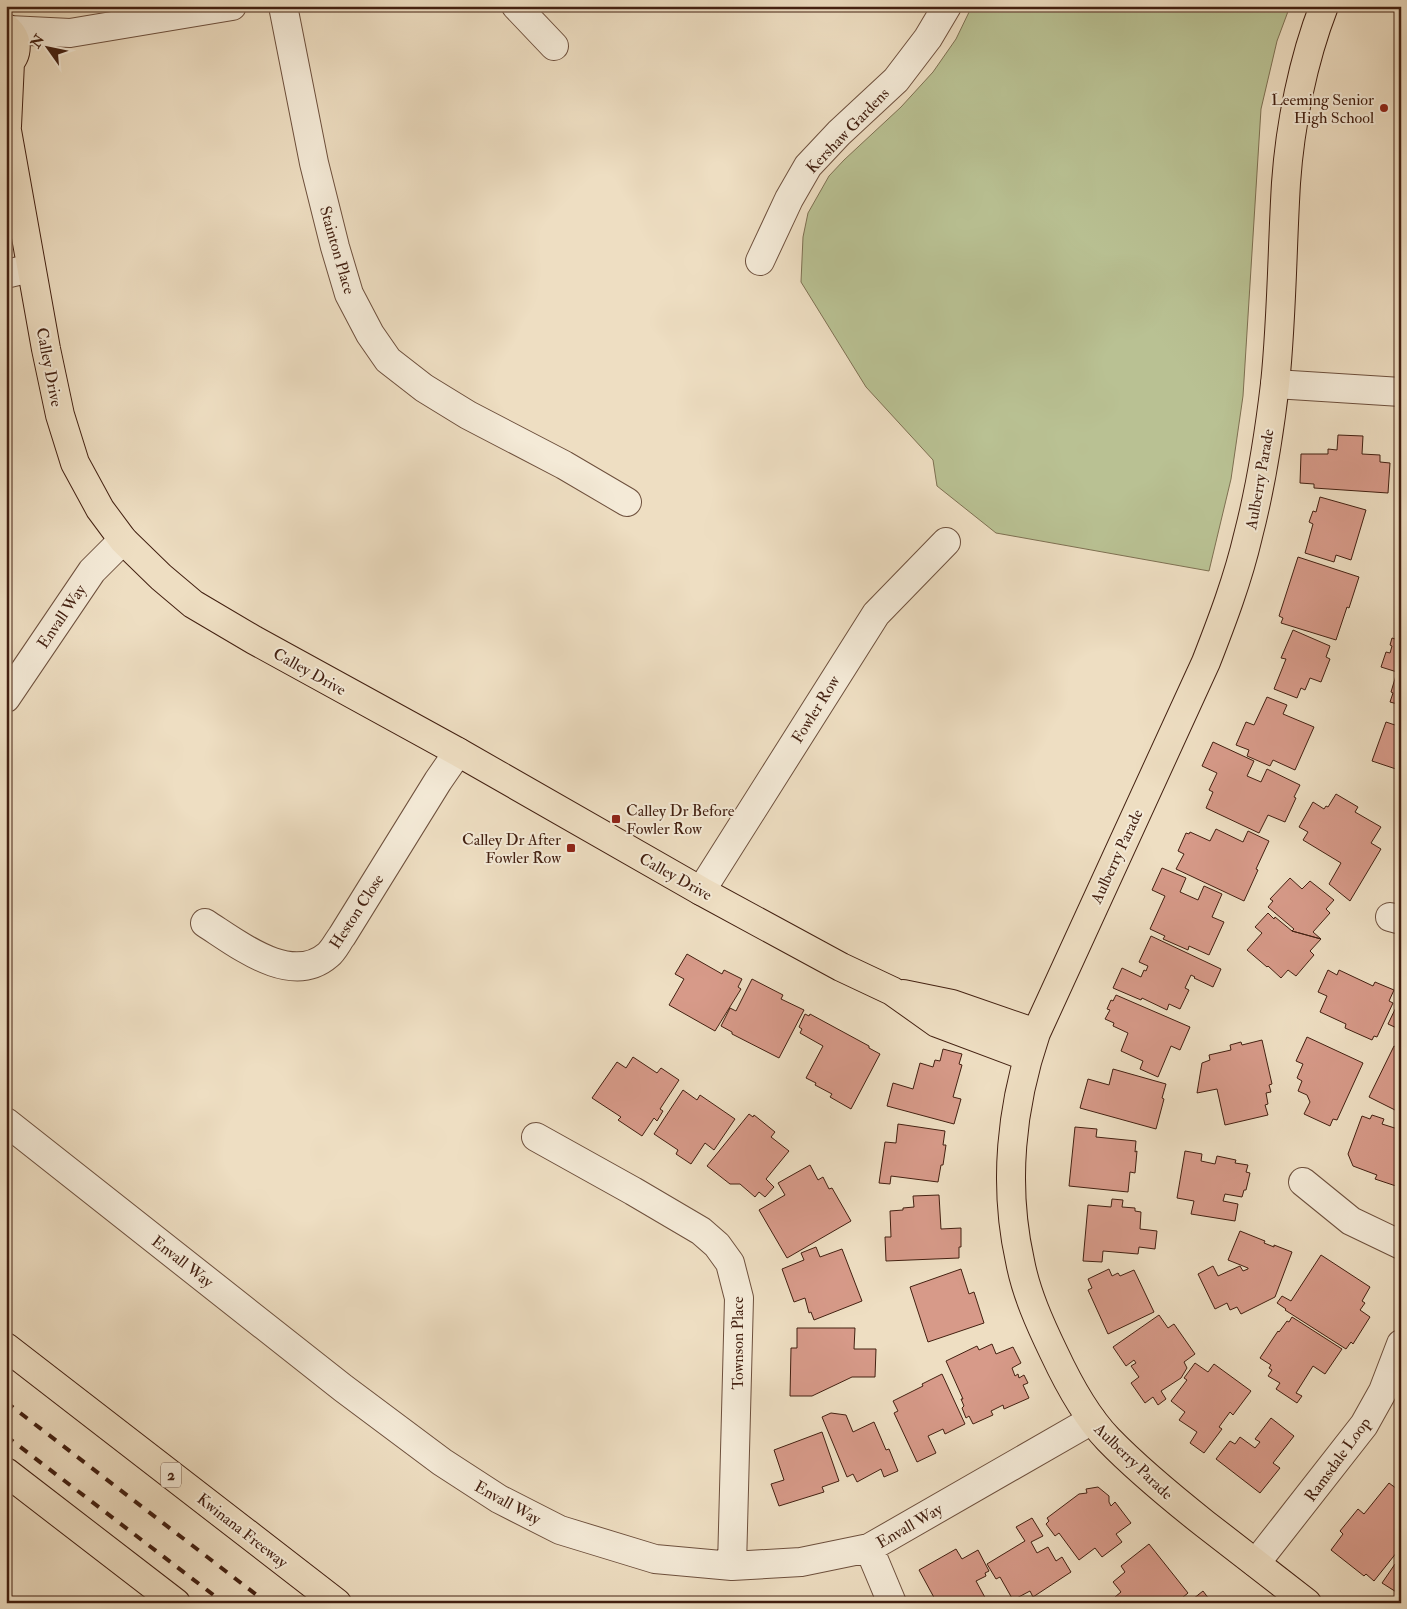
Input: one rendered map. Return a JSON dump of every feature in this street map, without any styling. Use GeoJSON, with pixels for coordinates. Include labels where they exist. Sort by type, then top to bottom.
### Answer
{"type":"FeatureCollection","features":[{"type":"Feature","properties":{"kind":"main road","name":"Aulberry Parade"},"geometry":{"type":"LineString","coordinates":[[1307,1603],[1157,1486],[1092,1420],[1061,1370],[1031,1299],[1020,1261],[1011,1182],[1012,1137],[1020,1086],[1032,1045],[1206,662],[1220,626],[1248,537],[1265,458],[1275,384],[1288,172],[1298,97],[1317,25],[1324,6]]}},
{"type":"Feature","properties":{"kind":"main road","name":"Calley Drive"},"geometry":{"type":"LineString","coordinates":[[8,29],[14,36],[16,44],[16,52],[10,62],[6,125],[19,271],[75,463],[100,509],[123,540],[161,577],[193,604],[701,890],[841,967],[892,991],[937,1023],[1032,1045]]}},
{"type":"Feature","properties":{"kind":"main road","name":"Kwinana Freeway"},"geometry":{"type":"LineString","coordinates":[[6,1347],[337,1603]]}},
{"type":"Feature","properties":{"kind":"main road"},"geometry":{"type":"LineString","coordinates":[[6,1472],[176,1603]]}},
{"type":"Feature","properties":{"kind":"street"},"geometry":{"type":"LineString","coordinates":[[8,29],[70,33],[232,6]]}},
{"type":"Feature","properties":{"kind":"street","name":"Stainton Place"},"geometry":{"type":"LineString","coordinates":[[283,6],[314,163],[335,247],[349,294],[370,334],[388,360],[424,388],[627,502]]}},
{"type":"Feature","properties":{"kind":"street"},"geometry":{"type":"LineString","coordinates":[[516,6],[554,46]]}},
{"type":"Feature","properties":{"kind":"street","name":"Kershaw Gardens"},"geometry":{"type":"LineString","coordinates":[[760,261],[789,199],[808,166],[839,133],[896,80],[928,38],[947,6]]}},
{"type":"Feature","properties":{"kind":"street"},"geometry":{"type":"LineString","coordinates":[[10,62],[70,33]]}},
{"type":"Feature","properties":{"kind":"street"},"geometry":{"type":"LineString","coordinates":[[1275,384],[1401,392]]}},
{"type":"Feature","properties":{"kind":"street","name":"Envall Way"},"geometry":{"type":"LineString","coordinates":[[6,698],[92,570],[123,540]]}},
{"type":"Feature","properties":{"kind":"street","name":"Fowler Row"},"geometry":{"type":"LineString","coordinates":[[701,890],[876,614],[946,542]]}},
{"type":"Feature","properties":{"kind":"street","name":"Heston Close"},"geometry":{"type":"LineString","coordinates":[[205,923],[260,957],[283,966],[308,966],[328,954],[342,936],[458,752]]}},
{"type":"Feature","properties":{"kind":"street","name":"Envall Way"},"geometry":{"type":"LineString","coordinates":[[6,1122],[343,1388],[442,1462],[498,1500],[560,1530],[655,1559],[732,1566],[801,1562],[869,1548],[1092,1420]]}},
{"type":"Feature","properties":{"kind":"street","name":"Townson Place"},"geometry":{"type":"LineString","coordinates":[[536,1137],[701,1231],[717,1245],[730,1263],[740,1298],[732,1566]]}},
{"type":"Feature","properties":{"kind":"street"},"geometry":{"type":"LineString","coordinates":[[1303,1182],[1350,1221],[1401,1245]]}},
{"type":"Feature","properties":{"kind":"street","name":"Ramsdale Loop"},"geometry":{"type":"LineString","coordinates":[[1256,1563],[1364,1425],[1383,1392],[1401,1344]]}},
{"type":"Feature","properties":{"kind":"street"},"geometry":{"type":"LineString","coordinates":[[869,1548],[892,1603]]}},
{"type":"Feature","properties":{"kind":"green space"},"geometry":{"type":"Polygon","coordinates":[[[972,6],[1290,6],[1277,41],[1261,109],[1243,396],[1231,479],[1209,571],[996,533],[937,486],[933,460],[866,387],[801,282],[803,237],[808,213],[829,176],[901,107],[933,72],[956,39],[972,6]]]}},
{"type":"Feature","properties":{"kind":"building"},"geometry":{"type":"Polygon","coordinates":[[[1338,435],[1363,436],[1362,454],[1380,455],[1380,462],[1390,463],[1388,493],[1314,488],[1314,484],[1300,483],[1301,454],[1328,454],[1328,449],[1337,450],[1338,435]]]}},
{"type":"Feature","properties":{"kind":"building"},"geometry":{"type":"Polygon","coordinates":[[[1320,497],[1366,510],[1351,560],[1336,555],[1334,562],[1305,553],[1313,524],[1309,522],[1313,511],[1316,512],[1320,497]]]}},
{"type":"Feature","properties":{"kind":"building"},"geometry":{"type":"Polygon","coordinates":[[[1298,557],[1359,577],[1336,640],[1281,623],[1283,618],[1279,616],[1298,557]]]}},
{"type":"Feature","properties":{"kind":"building"},"geometry":{"type":"Polygon","coordinates":[[[1398,629],[1401,630],[1401,705],[1390,702],[1397,672],[1381,667],[1386,652],[1390,653],[1392,638],[1395,639],[1398,629]]]}},
{"type":"Feature","properties":{"kind":"building"},"geometry":{"type":"Polygon","coordinates":[[[1293,630],[1330,646],[1326,657],[1330,659],[1321,682],[1310,678],[1305,690],[1301,688],[1297,698],[1274,689],[1286,659],[1281,658],[1293,630]]]}},
{"type":"Feature","properties":{"kind":"building"},"geometry":{"type":"Polygon","coordinates":[[[1267,697],[1287,705],[1283,714],[1314,727],[1295,770],[1273,760],[1270,766],[1247,756],[1249,750],[1236,745],[1246,722],[1254,725],[1267,697]]]}},
{"type":"Feature","properties":{"kind":"building"},"geometry":{"type":"Polygon","coordinates":[[[1386,722],[1401,727],[1401,774],[1398,773],[1399,770],[1372,761],[1386,722]]]}},
{"type":"Feature","properties":{"kind":"building"},"geometry":{"type":"Polygon","coordinates":[[[1213,742],[1254,761],[1247,776],[1261,782],[1267,769],[1300,785],[1285,822],[1268,815],[1259,833],[1206,808],[1213,792],[1209,790],[1217,773],[1202,766],[1213,742]]]}},
{"type":"Feature","properties":{"kind":"building"},"geometry":{"type":"Polygon","coordinates":[[[1336,794],[1358,807],[1355,812],[1381,827],[1371,843],[1381,849],[1350,901],[1329,884],[1341,863],[1303,840],[1308,832],[1299,827],[1313,802],[1324,809],[1326,806],[1328,807],[1336,794]]]}},
{"type":"Feature","properties":{"kind":"building"},"geometry":{"type":"Polygon","coordinates":[[[1216,829],[1243,842],[1248,831],[1269,841],[1244,901],[1176,869],[1184,854],[1178,851],[1186,833],[1189,834],[1190,832],[1210,841],[1216,829]]]}},
{"type":"Feature","properties":{"kind":"building"},"geometry":{"type":"Polygon","coordinates":[[[1162,868],[1186,878],[1180,892],[1198,900],[1204,886],[1222,894],[1212,917],[1224,922],[1209,955],[1189,946],[1188,950],[1163,939],[1165,936],[1150,929],[1165,896],[1152,890],[1162,868]]]}},
{"type":"Feature","properties":{"kind":"building"},"geometry":{"type":"Polygon","coordinates":[[[1290,878],[1302,889],[1310,881],[1334,900],[1326,909],[1330,913],[1313,932],[1321,939],[1292,931],[1294,929],[1268,907],[1273,901],[1270,899],[1290,878]]]}},
{"type":"Feature","properties":{"kind":"building"},"geometry":{"type":"Polygon","coordinates":[[[1268,913],[1292,931],[1321,939],[1310,951],[1314,955],[1296,976],[1288,970],[1281,978],[1247,950],[1262,933],[1255,927],[1268,913]]]}},
{"type":"Feature","properties":{"kind":"building"},"geometry":{"type":"Polygon","coordinates":[[[1151,936],[1221,969],[1213,987],[1191,975],[1185,988],[1189,990],[1180,1009],[1169,1004],[1167,1010],[1142,998],[1141,1000],[1113,988],[1122,968],[1141,977],[1144,970],[1146,971],[1148,966],[1139,962],[1151,936]]]}},
{"type":"Feature","properties":{"kind":"building"},"geometry":{"type":"Polygon","coordinates":[[[687,954],[722,974],[724,970],[742,979],[738,987],[741,989],[715,1031],[669,1005],[684,979],[675,974],[687,954]]]}},
{"type":"Feature","properties":{"kind":"building"},"geometry":{"type":"Polygon","coordinates":[[[1328,970],[1337,975],[1339,970],[1373,986],[1375,982],[1394,990],[1389,1001],[1393,1003],[1377,1037],[1374,1036],[1372,1040],[1345,1028],[1346,1024],[1320,1012],[1327,996],[1318,992],[1328,970]]]}},
{"type":"Feature","properties":{"kind":"building"},"geometry":{"type":"Polygon","coordinates":[[[752,979],[783,995],[781,999],[804,1010],[779,1058],[732,1034],[732,1032],[721,1026],[730,1008],[736,1011],[752,979]]]}},
{"type":"Feature","properties":{"kind":"building"},"geometry":{"type":"Polygon","coordinates":[[[1116,995],[1190,1027],[1180,1050],[1171,1046],[1158,1077],[1140,1069],[1143,1061],[1121,1051],[1128,1033],[1113,1026],[1114,1023],[1105,1019],[1110,1010],[1107,1009],[1111,1000],[1113,1001],[1116,995]]]}},
{"type":"Feature","properties":{"kind":"building"},"geometry":{"type":"Polygon","coordinates":[[[1401,997],[1401,1030],[1388,1024],[1401,997]]]}},
{"type":"Feature","properties":{"kind":"building"},"geometry":{"type":"Polygon","coordinates":[[[805,1014],[809,1016],[810,1014],[880,1054],[851,1109],[830,1097],[832,1094],[806,1078],[823,1046],[800,1033],[802,1029],[799,1027],[805,1014]]]}},
{"type":"Feature","properties":{"kind":"building"},"geometry":{"type":"Polygon","coordinates":[[[1307,1037],[1363,1063],[1337,1120],[1333,1119],[1330,1126],[1304,1114],[1310,1102],[1307,1095],[1298,1091],[1302,1081],[1297,1078],[1303,1064],[1296,1061],[1307,1037]]]}},
{"type":"Feature","properties":{"kind":"building"},"geometry":{"type":"Polygon","coordinates":[[[1262,1040],[1272,1084],[1269,1085],[1271,1092],[1266,1093],[1268,1104],[1265,1105],[1268,1115],[1225,1125],[1217,1089],[1197,1093],[1202,1063],[1210,1060],[1209,1055],[1231,1050],[1230,1045],[1241,1042],[1242,1045],[1262,1040]]]}},
{"type":"Feature","properties":{"kind":"building"},"geometry":{"type":"Polygon","coordinates":[[[1394,1046],[1401,1049],[1401,1113],[1369,1097],[1394,1046]]]}},
{"type":"Feature","properties":{"kind":"building"},"geometry":{"type":"Polygon","coordinates":[[[943,1049],[962,1054],[959,1064],[962,1065],[953,1097],[961,1099],[954,1124],[887,1106],[893,1083],[913,1089],[920,1063],[933,1067],[935,1060],[940,1061],[943,1049]]]}},
{"type":"Feature","properties":{"kind":"building"},"geometry":{"type":"Polygon","coordinates":[[[633,1057],[657,1073],[661,1068],[679,1080],[660,1109],[663,1111],[657,1121],[654,1118],[642,1136],[618,1120],[621,1117],[592,1098],[617,1062],[626,1068],[633,1057]]]}},
{"type":"Feature","properties":{"kind":"building"},"geometry":{"type":"Polygon","coordinates":[[[1113,1069],[1166,1084],[1156,1129],[1080,1108],[1088,1079],[1109,1085],[1113,1069]]]}},
{"type":"Feature","properties":{"kind":"building"},"geometry":{"type":"Polygon","coordinates":[[[683,1090],[697,1100],[700,1095],[735,1119],[714,1150],[705,1143],[691,1164],[676,1154],[678,1150],[654,1134],[683,1090]]]}},
{"type":"Feature","properties":{"kind":"building"},"geometry":{"type":"Polygon","coordinates":[[[749,1114],[753,1117],[754,1115],[775,1132],[771,1137],[789,1151],[766,1179],[774,1187],[765,1197],[759,1192],[755,1197],[740,1184],[730,1184],[707,1166],[749,1114]]]}},
{"type":"Feature","properties":{"kind":"building"},"geometry":{"type":"Polygon","coordinates":[[[1372,1115],[1384,1119],[1382,1124],[1401,1130],[1401,1173],[1396,1186],[1375,1179],[1377,1175],[1353,1166],[1348,1154],[1362,1116],[1370,1119],[1372,1115]]]}},
{"type":"Feature","properties":{"kind":"building"},"geometry":{"type":"Polygon","coordinates":[[[898,1124],[945,1131],[943,1145],[946,1145],[938,1182],[891,1176],[890,1184],[879,1183],[885,1142],[896,1143],[898,1124]]]}},
{"type":"Feature","properties":{"kind":"building"},"geometry":{"type":"Polygon","coordinates":[[[1075,1127],[1097,1129],[1096,1137],[1136,1141],[1135,1173],[1130,1172],[1128,1192],[1069,1186],[1075,1127]]]}},
{"type":"Feature","properties":{"kind":"building"},"geometry":{"type":"Polygon","coordinates":[[[1185,1151],[1202,1154],[1201,1161],[1215,1164],[1217,1156],[1236,1160],[1235,1163],[1248,1165],[1246,1172],[1250,1173],[1246,1190],[1244,1190],[1242,1197],[1225,1194],[1223,1201],[1238,1204],[1235,1221],[1191,1214],[1194,1201],[1177,1198],[1185,1151]]]}},
{"type":"Feature","properties":{"kind":"building"},"geometry":{"type":"Polygon","coordinates":[[[810,1165],[818,1180],[823,1177],[829,1189],[832,1188],[851,1221],[787,1258],[759,1210],[785,1195],[778,1183],[810,1165]]]}},
{"type":"Feature","properties":{"kind":"building"},"geometry":{"type":"Polygon","coordinates":[[[939,1195],[941,1229],[961,1228],[959,1258],[886,1261],[885,1237],[891,1237],[890,1211],[914,1207],[913,1196],[939,1195]]]}},
{"type":"Feature","properties":{"kind":"building"},"geometry":{"type":"Polygon","coordinates":[[[1112,1199],[1123,1200],[1122,1207],[1135,1208],[1135,1211],[1141,1212],[1140,1229],[1157,1231],[1155,1249],[1139,1247],[1138,1254],[1103,1251],[1102,1262],[1083,1261],[1088,1205],[1111,1207],[1112,1199]]]}},
{"type":"Feature","properties":{"kind":"building"},"geometry":{"type":"Polygon","coordinates":[[[1240,1231],[1265,1241],[1264,1243],[1292,1252],[1275,1297],[1241,1314],[1237,1307],[1230,1310],[1227,1303],[1215,1309],[1198,1274],[1213,1266],[1218,1276],[1240,1266],[1243,1271],[1248,1269],[1228,1260],[1240,1231]]]}},
{"type":"Feature","properties":{"kind":"building"},"geometry":{"type":"Polygon","coordinates":[[[816,1247],[820,1257],[842,1249],[862,1301],[814,1320],[811,1312],[809,1313],[805,1298],[794,1302],[782,1269],[804,1260],[801,1253],[816,1247]]]}},
{"type":"Feature","properties":{"kind":"building"},"geometry":{"type":"Polygon","coordinates":[[[1321,1255],[1370,1287],[1362,1301],[1365,1303],[1360,1310],[1370,1317],[1353,1344],[1351,1342],[1346,1349],[1277,1303],[1282,1296],[1291,1301],[1321,1255]]]}},
{"type":"Feature","properties":{"kind":"building"},"geometry":{"type":"Polygon","coordinates":[[[961,1269],[969,1294],[974,1292],[984,1323],[928,1342],[910,1287],[961,1269]]]}},
{"type":"Feature","properties":{"kind":"building"},"geometry":{"type":"Polygon","coordinates":[[[1109,1269],[1112,1276],[1118,1273],[1120,1276],[1134,1270],[1154,1312],[1108,1334],[1088,1290],[1092,1288],[1088,1279],[1109,1269]]]}},
{"type":"Feature","properties":{"kind":"building"},"geometry":{"type":"Polygon","coordinates":[[[1159,1315],[1168,1328],[1174,1324],[1195,1354],[1184,1362],[1187,1368],[1181,1378],[1161,1391],[1166,1399],[1158,1405],[1153,1397],[1145,1403],[1131,1383],[1139,1377],[1131,1366],[1136,1363],[1134,1360],[1126,1366],[1113,1347],[1159,1315]]]}},
{"type":"Feature","properties":{"kind":"building"},"geometry":{"type":"Polygon","coordinates":[[[1292,1317],[1342,1349],[1325,1374],[1313,1366],[1296,1393],[1302,1396],[1297,1403],[1276,1389],[1280,1383],[1268,1376],[1272,1370],[1269,1368],[1271,1365],[1260,1358],[1278,1331],[1292,1317]]]}},
{"type":"Feature","properties":{"kind":"building"},"geometry":{"type":"Polygon","coordinates":[[[797,1328],[855,1328],[854,1349],[876,1349],[875,1377],[852,1377],[812,1396],[790,1396],[791,1348],[797,1348],[797,1328]]]}},
{"type":"Feature","properties":{"kind":"building"},"geometry":{"type":"Polygon","coordinates":[[[992,1344],[996,1354],[1013,1347],[1021,1363],[1012,1368],[1015,1376],[1018,1374],[1019,1378],[1024,1375],[1028,1383],[1023,1385],[1029,1398],[1004,1409],[1003,1405],[991,1411],[993,1415],[973,1424],[969,1416],[966,1418],[962,1408],[964,1406],[961,1399],[963,1399],[946,1361],[977,1346],[979,1350],[992,1344]]]}},
{"type":"Feature","properties":{"kind":"building"},"geometry":{"type":"Polygon","coordinates":[[[1195,1363],[1208,1372],[1214,1364],[1251,1391],[1233,1415],[1230,1412],[1219,1427],[1222,1429],[1204,1453],[1190,1443],[1197,1432],[1179,1420],[1185,1412],[1171,1401],[1187,1380],[1184,1378],[1195,1363]]]}},
{"type":"Feature","properties":{"kind":"building"},"geometry":{"type":"Polygon","coordinates":[[[942,1374],[965,1424],[945,1434],[943,1429],[928,1436],[936,1453],[917,1462],[894,1413],[898,1411],[893,1401],[942,1374]]]}},
{"type":"Feature","properties":{"kind":"building"},"geometry":{"type":"Polygon","coordinates":[[[831,1413],[846,1415],[853,1432],[874,1422],[886,1450],[889,1449],[898,1471],[884,1477],[881,1469],[857,1482],[853,1474],[847,1477],[822,1417],[831,1413]]]}},
{"type":"Feature","properties":{"kind":"building"},"geometry":{"type":"Polygon","coordinates":[[[1271,1418],[1294,1436],[1273,1463],[1280,1468],[1260,1493],[1216,1459],[1230,1441],[1235,1444],[1240,1437],[1255,1448],[1260,1442],[1255,1439],[1271,1418]]]}},
{"type":"Feature","properties":{"kind":"building"},"geometry":{"type":"Polygon","coordinates":[[[822,1432],[839,1481],[822,1487],[824,1492],[779,1506],[771,1484],[784,1480],[774,1450],[822,1432]]]}},
{"type":"Feature","properties":{"kind":"building"},"geometry":{"type":"Polygon","coordinates":[[[1389,1483],[1401,1492],[1401,1547],[1374,1581],[1366,1574],[1364,1576],[1331,1550],[1343,1534],[1340,1531],[1358,1509],[1364,1514],[1389,1483]]]}},
{"type":"Feature","properties":{"kind":"building"},"geometry":{"type":"Polygon","coordinates":[[[1098,1487],[1109,1496],[1111,1506],[1115,1502],[1131,1523],[1116,1534],[1122,1542],[1102,1557],[1095,1548],[1079,1560],[1059,1533],[1055,1536],[1046,1524],[1049,1521],[1047,1518],[1079,1494],[1087,1493],[1086,1489],[1098,1487]]]}},
{"type":"Feature","properties":{"kind":"building"},"geometry":{"type":"Polygon","coordinates":[[[1032,1518],[1043,1536],[1031,1542],[1037,1553],[1048,1547],[1056,1561],[1062,1557],[1071,1572],[1033,1597],[1030,1591],[1013,1600],[1000,1577],[996,1579],[987,1564],[1025,1541],[1016,1527],[1032,1518]]]}},
{"type":"Feature","properties":{"kind":"building"},"geometry":{"type":"Polygon","coordinates":[[[1149,1544],[1188,1593],[1176,1603],[1119,1603],[1115,1597],[1121,1592],[1113,1582],[1125,1572],[1121,1566],[1149,1544]]]}},
{"type":"Feature","properties":{"kind":"building"},"geometry":{"type":"Polygon","coordinates":[[[956,1549],[962,1559],[978,1550],[989,1571],[985,1573],[986,1576],[976,1581],[988,1603],[937,1603],[919,1570],[956,1549]]]}},
{"type":"Feature","properties":{"kind":"building"},"geometry":{"type":"Polygon","coordinates":[[[1395,1564],[1401,1567],[1401,1595],[1382,1583],[1395,1564]]]}},
{"type":"Feature","properties":{"kind":"building"},"geometry":{"type":"Polygon","coordinates":[[[1203,1591],[1212,1603],[1188,1603],[1203,1591]]]}},
{"type":"Feature","properties":{"kind":"railway"},"geometry":{"type":"LineString","coordinates":[[6,1402],[267,1603]]}},
{"type":"Feature","properties":{"kind":"railway"},"geometry":{"type":"LineString","coordinates":[[6,1436],[224,1603]]}},
{"type":"Feature","properties":{"kind":"place","name":"Leeming Senior High School"},"geometry":{"type":"Point","coordinates":[1384,108]}},
{"type":"Feature","properties":{"kind":"place","name":"Calley Dr Before Fowler Row"},"geometry":{"type":"Point","coordinates":[616,819]}},
{"type":"Feature","properties":{"kind":"place","name":"Calley Dr After Fowler Row"},"geometry":{"type":"Point","coordinates":[571,848]}}]}
